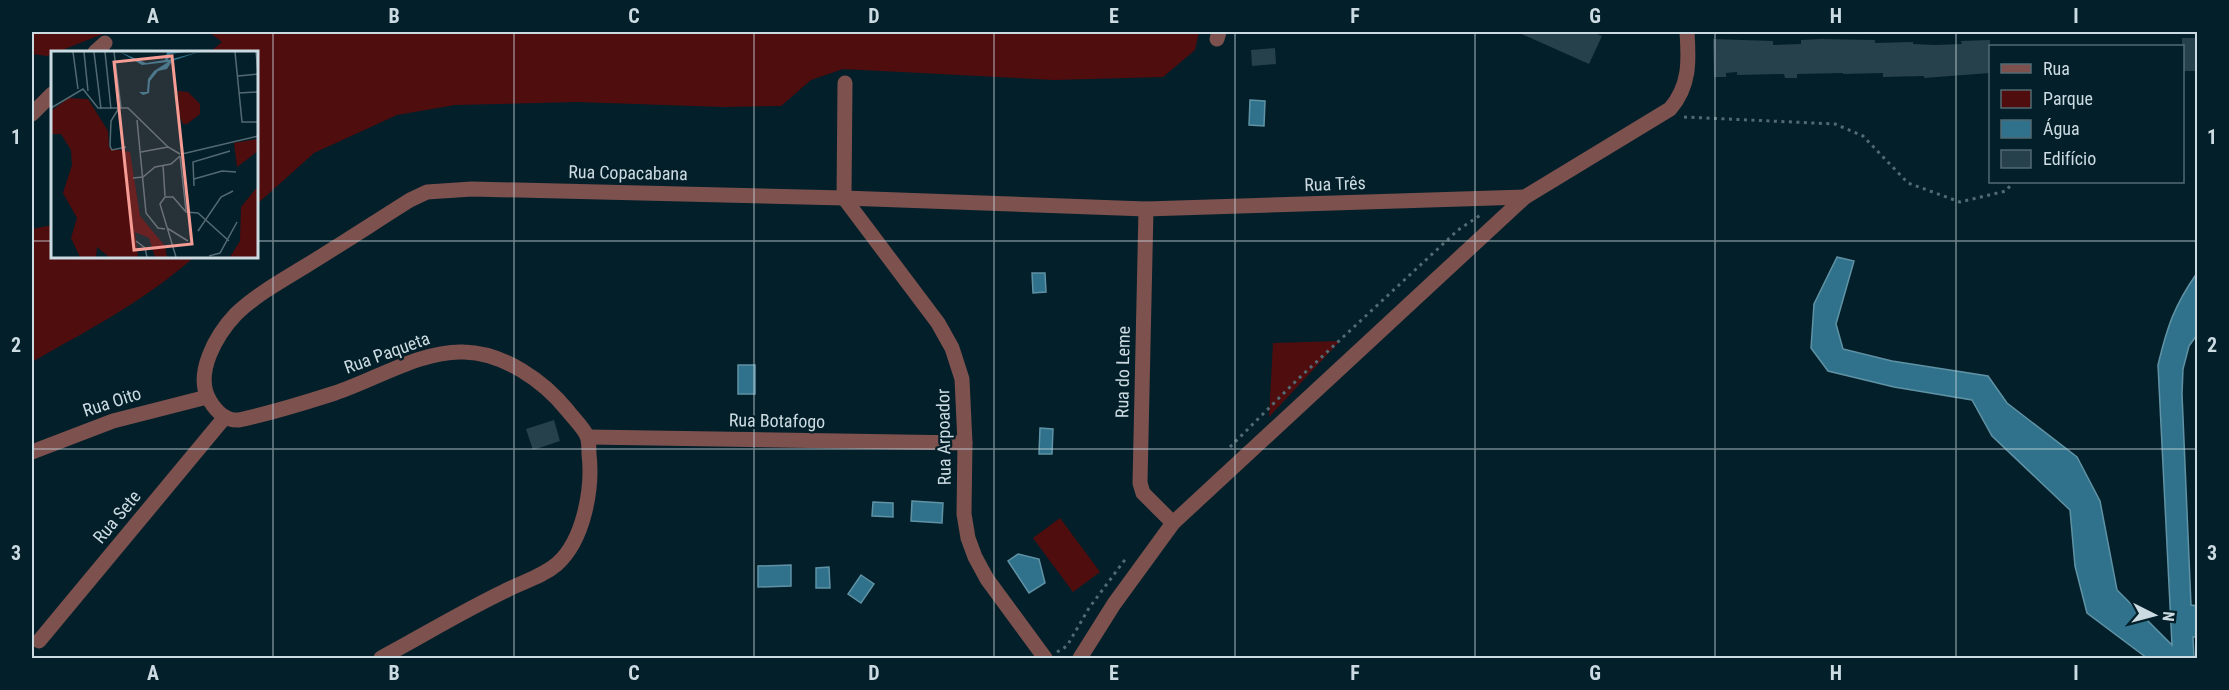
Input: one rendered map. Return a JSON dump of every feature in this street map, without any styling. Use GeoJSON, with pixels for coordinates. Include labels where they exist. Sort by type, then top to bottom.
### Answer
{"type":"FeatureCollection","features":[{"type":"Feature","properties":{"kind":"street"},"geometry":{"type":"LineString","coordinates":[[1080,658],[1114,604],[1173,523],[1525,197],[1661,116],[1676,103],[1685,86],[1688,66],[1687,32]]}},
{"type":"Feature","properties":{"kind":"street"},"geometry":{"type":"LineString","coordinates":[[844,198],[845,83]]}},
{"type":"Feature","properties":{"kind":"street"},"geometry":{"type":"LineString","coordinates":[[32,114],[51,95]]}},
{"type":"Feature","properties":{"kind":"street","name":"Rua Copacabana"},"geometry":{"type":"LineString","coordinates":[[207,397],[204,383],[205,370],[211,352],[222,330],[237,314],[255,298],[410,200],[427,192],[472,189],[844,198],[1146,209]]}},
{"type":"Feature","properties":{"kind":"street","name":"Rua Três"},"geometry":{"type":"LineString","coordinates":[[1146,209],[1525,197]]}},
{"type":"Feature","properties":{"kind":"street","name":"Rua Arpoador"},"geometry":{"type":"LineString","coordinates":[[844,198],[938,324],[952,348],[962,378],[965,443],[964,514],[968,538],[987,579],[1044,658]]}},
{"type":"Feature","properties":{"kind":"street","name":"Rua do Leme"},"geometry":{"type":"LineString","coordinates":[[1146,209],[1140,483],[1150,501],[1173,523]]}},
{"type":"Feature","properties":{"kind":"street","name":"Rua Paqueta"},"geometry":{"type":"LineString","coordinates":[[225,417],[234,421],[242,420],[336,393],[426,357],[444,352],[465,352],[507,363],[531,377],[549,390],[588,437]]}},
{"type":"Feature","properties":{"kind":"street"},"geometry":{"type":"LineString","coordinates":[[207,397],[225,417]]}},
{"type":"Feature","properties":{"kind":"street","name":"Rua Oito"},"geometry":{"type":"LineString","coordinates":[[32,452],[113,421],[207,397]]}},
{"type":"Feature","properties":{"kind":"street","name":"Rua Sete"},"geometry":{"type":"LineString","coordinates":[[39,641],[225,417]]}},
{"type":"Feature","properties":{"kind":"street"},"geometry":{"type":"LineString","coordinates":[[381,658],[506,590],[535,578],[556,564],[567,553],[582,524],[586,506],[591,472],[588,437]]}},
{"type":"Feature","properties":{"kind":"street","name":"Rua Botafogo"},"geometry":{"type":"LineString","coordinates":[[588,437],[965,443]]}},
{"type":"Feature","properties":{"kind":"path"},"geometry":{"type":"LineString","coordinates":[[1661,116],[1835,124],[1863,135],[1908,183],[1960,202],[2006,191],[2012,183]]}},
{"type":"Feature","properties":{"kind":"green space"},"geometry":{"type":"Polygon","coordinates":[[[32,32],[108,32],[60,51],[51,51],[51,54],[47,56],[32,54],[32,32]]]}},
{"type":"Feature","properties":{"kind":"green space"},"geometry":{"type":"Polygon","coordinates":[[[209,32],[1199,32],[1195,50],[1163,77],[1054,80],[843,69],[811,80],[781,106],[723,107],[577,102],[455,105],[397,115],[314,153],[258,203],[258,51],[211,51],[222,42],[209,32]]]}},
{"type":"Feature","properties":{"kind":"green space"},"geometry":{"type":"Polygon","coordinates":[[[51,225],[51,258],[193,258],[136,301],[32,362],[32,229],[51,225]]]}},
{"type":"Feature","properties":{"kind":"green space"},"geometry":{"type":"Polygon","coordinates":[[[1340,341],[1269,417],[1273,343],[1340,341]]]}},
{"type":"Feature","properties":{"kind":"green space"},"geometry":{"type":"Polygon","coordinates":[[[1060,518],[1100,572],[1073,592],[1033,538],[1060,518]]]}},
{"type":"Feature","properties":{"kind":"water"},"geometry":{"type":"Polygon","coordinates":[[[1250,100],[1265,101],[1264,126],[1249,125],[1250,100]]]}},
{"type":"Feature","properties":{"kind":"water"},"geometry":{"type":"Polygon","coordinates":[[[1837,257],[1854,261],[1836,324],[1843,349],[1892,361],[1988,376],[2007,403],[2077,457],[2100,501],[2117,590],[2172,645],[2158,365],[2172,317],[2197,273],[2197,335],[2189,346],[2183,369],[2182,394],[2191,605],[2198,606],[2197,637],[2193,637],[2194,658],[2147,658],[2087,613],[2075,566],[2070,510],[1992,436],[1972,400],[1894,387],[1828,371],[1811,348],[1814,304],[1837,257]]]}},
{"type":"Feature","properties":{"kind":"water"},"geometry":{"type":"Polygon","coordinates":[[[1032,273],[1045,273],[1046,292],[1033,293],[1032,273]]]}},
{"type":"Feature","properties":{"kind":"water"},"geometry":{"type":"Polygon","coordinates":[[[738,365],[755,365],[755,394],[738,394],[738,365]]]}},
{"type":"Feature","properties":{"kind":"water"},"geometry":{"type":"Polygon","coordinates":[[[1040,428],[1053,429],[1052,454],[1039,454],[1040,428]]]}},
{"type":"Feature","properties":{"kind":"water"},"geometry":{"type":"Polygon","coordinates":[[[912,501],[943,503],[942,523],[911,521],[912,501]]]}},
{"type":"Feature","properties":{"kind":"water"},"geometry":{"type":"Polygon","coordinates":[[[873,502],[893,503],[893,517],[872,516],[873,502]]]}},
{"type":"Feature","properties":{"kind":"water"},"geometry":{"type":"Polygon","coordinates":[[[1018,554],[1039,559],[1045,583],[1029,593],[1008,561],[1018,554]]]}},
{"type":"Feature","properties":{"kind":"water"},"geometry":{"type":"Polygon","coordinates":[[[791,565],[791,586],[758,587],[758,566],[791,565]]]}},
{"type":"Feature","properties":{"kind":"water"},"geometry":{"type":"Polygon","coordinates":[[[829,567],[830,588],[816,588],[816,568],[829,567]]]}},
{"type":"Feature","properties":{"kind":"water"},"geometry":{"type":"Polygon","coordinates":[[[861,575],[874,584],[861,603],[848,594],[861,575]]]}},
{"type":"Feature","properties":{"kind":"building"},"geometry":{"type":"Polygon","coordinates":[[[1517,32],[1592,32],[1602,36],[1589,64],[1517,32]]]}},
{"type":"Feature","properties":{"kind":"building"},"geometry":{"type":"Polygon","coordinates":[[[2182,38],[2197,38],[2198,71],[2184,71],[2184,45],[2182,45],[2182,38]]]}},
{"type":"Feature","properties":{"kind":"building"},"geometry":{"type":"Polygon","coordinates":[[[1713,39],[1773,41],[1773,45],[1801,44],[1801,40],[1821,39],[1875,40],[1875,43],[1913,42],[1913,44],[1935,45],[1990,40],[1989,73],[1924,78],[1924,76],[1883,77],[1883,73],[1797,74],[1797,78],[1785,78],[1784,74],[1737,75],[1737,72],[1726,73],[1726,77],[1714,77],[1713,39]]]}},
{"type":"Feature","properties":{"kind":"building"},"geometry":{"type":"Polygon","coordinates":[[[1275,48],[1276,64],[1252,66],[1251,50],[1275,48]]]}},
{"type":"Feature","properties":{"kind":"building"},"geometry":{"type":"Polygon","coordinates":[[[554,420],[560,441],[533,450],[526,429],[554,420]]]}}]}
